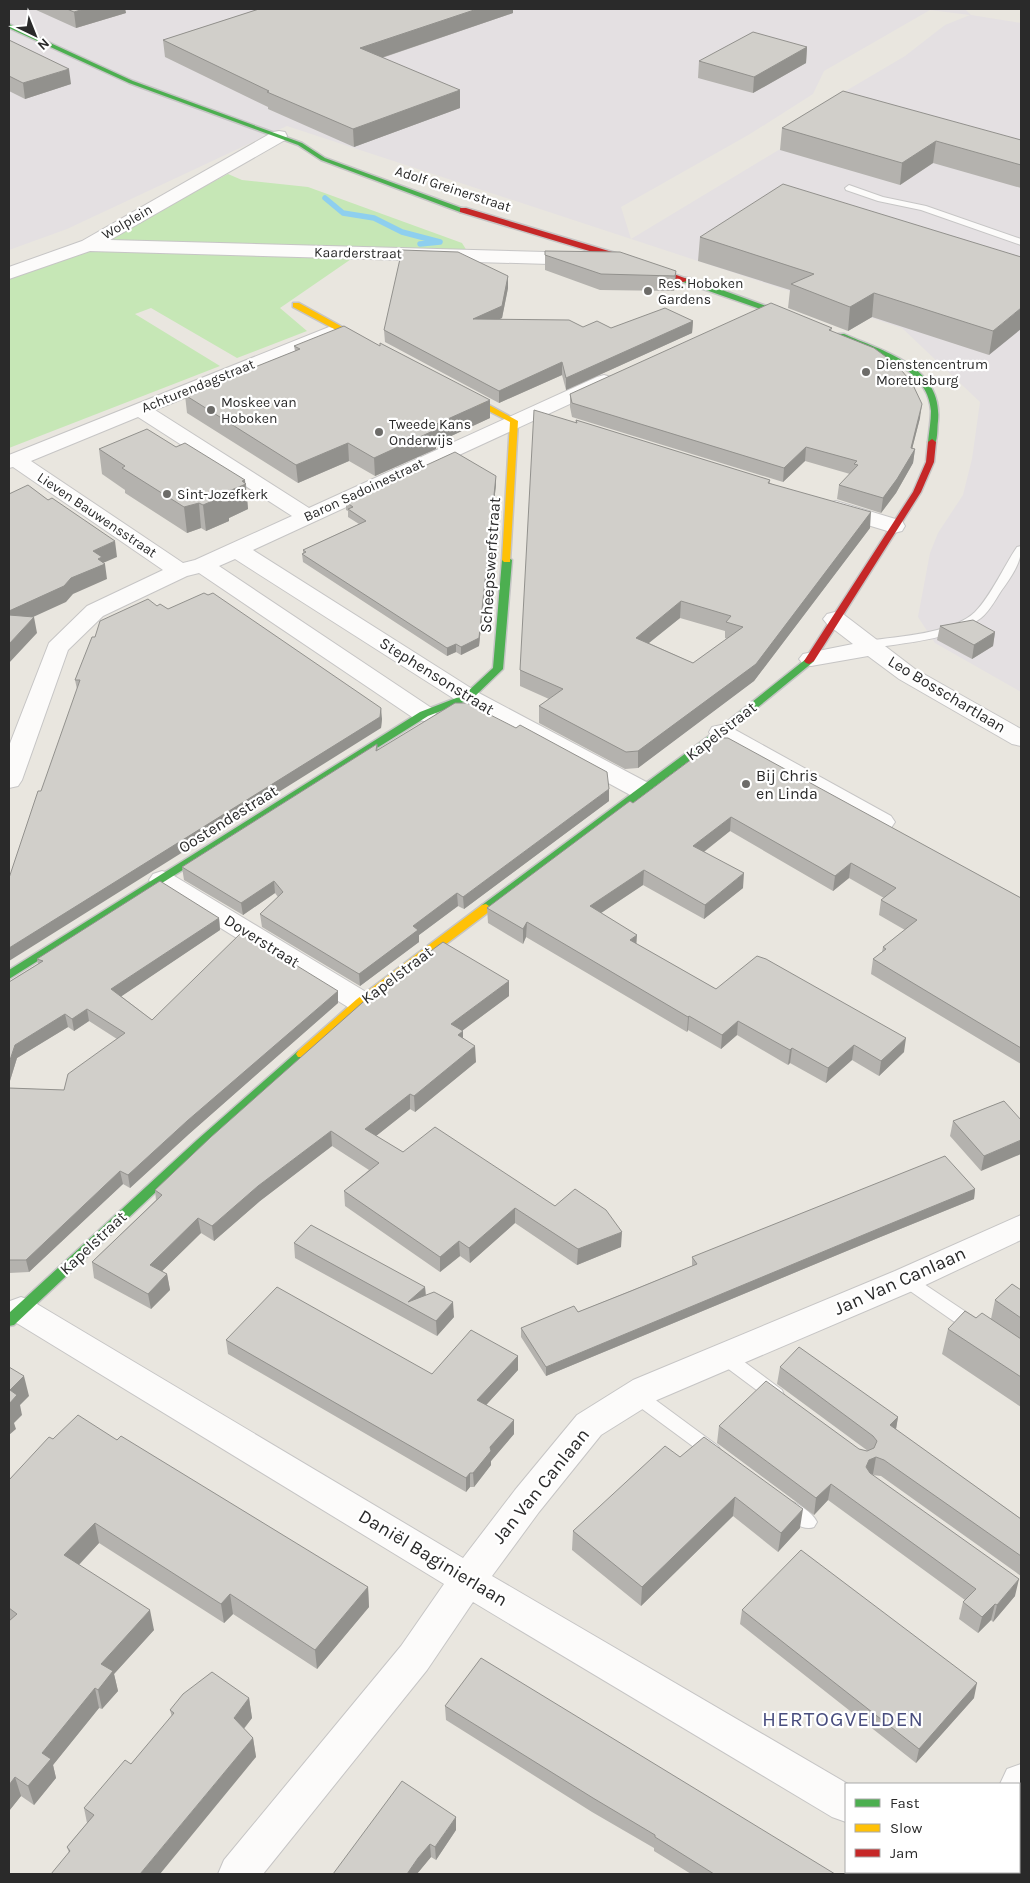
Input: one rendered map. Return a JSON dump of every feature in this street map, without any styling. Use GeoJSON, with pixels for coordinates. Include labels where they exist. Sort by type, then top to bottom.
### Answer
{"type":"FeatureCollection","features":[{"type":"Feature","properties":{"kind":"street","name":"Adolf Greinerstraat"},"geometry":{"type":"LineString","coordinates":[[9,26],[131,82],[300,144],[323,159],[428,198],[619,257],[768,307],[812,324]]}},
{"type":"Feature","properties":{"kind":"street","name":"Wolplein"},"geometry":{"type":"LineString","coordinates":[[88,245],[279,136]]}},
{"type":"Feature","properties":{"kind":"street","name":"Wolplein"},"geometry":{"type":"LineString","coordinates":[[88,245],[276,251]]}},
{"type":"Feature","properties":{"kind":"street"},"geometry":{"type":"LineString","coordinates":[[9,273],[88,245]]}},
{"type":"Feature","properties":{"kind":"street","name":"Kaarderstraat"},"geometry":{"type":"LineString","coordinates":[[276,251],[584,258],[619,257]]}},
{"type":"Feature","properties":{"kind":"street"},"geometry":{"type":"LineString","coordinates":[[296,305],[384,352]]}},
{"type":"Feature","properties":{"kind":"street"},"geometry":{"type":"LineString","coordinates":[[741,319],[768,307]]}},
{"type":"Feature","properties":{"kind":"street","name":"Achturendagstraat"},"geometry":{"type":"LineString","coordinates":[[12,461],[340,329]]}},
{"type":"Feature","properties":{"kind":"street","name":"Kapelstraat"},"geometry":{"type":"LineString","coordinates":[[15,1315],[202,1143],[362,1002],[643,791],[811,659],[917,492],[930,462],[935,410],[926,383],[914,370],[897,360],[830,332]]}},
{"type":"Feature","properties":{"kind":"street","name":"Baron Sadoinestraat"},"geometry":{"type":"LineString","coordinates":[[9,780],[57,648],[95,611],[179,571],[202,565],[237,550],[307,516],[625,371]]}},
{"type":"Feature","properties":{"kind":"street"},"geometry":{"type":"LineString","coordinates":[[444,384],[523,417],[558,421]]}},
{"type":"Feature","properties":{"kind":"street"},"geometry":{"type":"LineString","coordinates":[[141,410],[307,516]]}},
{"type":"Feature","properties":{"kind":"street","name":"Scheepswerfstraat"},"geometry":{"type":"LineString","coordinates":[[468,697],[498,669],[509,533],[523,417]]}},
{"type":"Feature","properties":{"kind":"street","name":"Lieven Bauwensstraat"},"geometry":{"type":"LineString","coordinates":[[12,461],[179,571]]}},
{"type":"Feature","properties":{"kind":"street"},"geometry":{"type":"LineString","coordinates":[[821,503],[894,526]]}},
{"type":"Feature","properties":{"kind":"street","name":"Stephensonstraat"},"geometry":{"type":"LineString","coordinates":[[237,550],[468,697],[643,791]]}},
{"type":"Feature","properties":{"kind":"street"},"geometry":{"type":"LineString","coordinates":[[202,565],[424,714]]}},
{"type":"Feature","properties":{"kind":"street"},"geometry":{"type":"LineString","coordinates":[[835,619],[871,647]]}},
{"type":"Feature","properties":{"kind":"street","name":"Kapelstraat"},"geometry":{"type":"LineString","coordinates":[[811,659],[871,647]]}},
{"type":"Feature","properties":{"kind":"street","name":"Leo Bosschartlaan"},"geometry":{"type":"LineString","coordinates":[[871,647],[907,674],[1021,739]]}},
{"type":"Feature","properties":{"kind":"street","name":"Oostendestraat"},"geometry":{"type":"LineString","coordinates":[[9,975],[424,714],[468,697]]}},
{"type":"Feature","properties":{"kind":"street"},"geometry":{"type":"LineString","coordinates":[[720,732],[903,834]]}},
{"type":"Feature","properties":{"kind":"street","name":"Doverstraat"},"geometry":{"type":"LineString","coordinates":[[162,880],[362,1002]]}},
{"type":"Feature","properties":{"kind":"street","name":"Jan Van Canlaan"},"geometry":{"type":"LineString","coordinates":[[238,1874],[414,1658],[527,1500],[589,1425],[636,1395],[906,1280],[1021,1227]]}},
{"type":"Feature","properties":{"kind":"street","name":"Daniël Baginierlaan"},"geometry":{"type":"LineString","coordinates":[[15,1315],[845,1803]]}},
{"type":"Feature","properties":{"kind":"lane"},"geometry":{"type":"LineString","coordinates":[[849,188],[880,199],[922,208],[1021,242]]}},
{"type":"Feature","properties":{"kind":"lane"},"geometry":{"type":"LineString","coordinates":[[871,647],[942,632],[962,625],[979,614],[1001,583],[1021,549]]}},
{"type":"Feature","properties":{"kind":"lane"},"geometry":{"type":"LineString","coordinates":[[906,1280],[988,1336]]}},
{"type":"Feature","properties":{"kind":"lane"},"geometry":{"type":"LineString","coordinates":[[725,1357],[786,1402]]}},
{"type":"Feature","properties":{"kind":"lane"},"geometry":{"type":"LineString","coordinates":[[636,1395],[722,1459]]}},
{"type":"Feature","properties":{"kind":"lane"},"geometry":{"type":"LineString","coordinates":[[777,1499],[808,1522]]}},
{"type":"Feature","properties":{"kind":"shaded area"},"geometry":{"type":"Polygon","coordinates":[[[9,9],[965,9],[971,15],[1021,23],[1021,692],[935,643],[918,617],[930,553],[938,533],[963,495],[972,459],[980,402],[902,328],[631,239],[287,126],[67,229],[9,250],[9,9]],[[930,10],[824,71],[813,94],[750,134],[621,207],[631,239],[840,113],[822,105],[905,56],[945,25],[970,15],[930,10]]]}},
{"type":"Feature","properties":{"kind":"green space"},"geometry":{"type":"Polygon","coordinates":[[[228,174],[242,180],[308,187],[462,243],[467,251],[357,255],[280,308],[307,331],[237,358],[151,308],[135,314],[220,366],[9,448],[9,278],[80,252],[228,174]]]}},
{"type":"Feature","properties":{"kind":"building"},"geometry":{"type":"Polygon","coordinates":[[[67,9],[84,9],[74,12],[67,9]]]}},
{"type":"Feature","properties":{"kind":"building"},"geometry":{"type":"Polygon","coordinates":[[[259,9],[477,9],[360,48],[460,90],[353,129],[267,92],[269,91],[163,40],[259,9]]]}},
{"type":"Feature","properties":{"kind":"building"},"geometry":{"type":"Polygon","coordinates":[[[753,32],[807,47],[754,77],[699,61],[753,32]]]}},
{"type":"Feature","properties":{"kind":"building"},"geometry":{"type":"Polygon","coordinates":[[[9,40],[69,69],[23,83],[9,76],[9,40]]]}},
{"type":"Feature","properties":{"kind":"building"},"geometry":{"type":"Polygon","coordinates":[[[843,91],[1021,140],[1021,165],[936,141],[902,163],[782,128],[843,91]]]}},
{"type":"Feature","properties":{"kind":"building"},"geometry":{"type":"Polygon","coordinates":[[[783,184],[1021,257],[1021,308],[993,331],[874,293],[850,307],[791,284],[814,274],[700,237],[783,184]]]}},
{"type":"Feature","properties":{"kind":"building"},"geometry":{"type":"Polygon","coordinates":[[[402,250],[458,252],[508,276],[502,306],[473,319],[569,320],[583,327],[597,321],[611,328],[665,308],[693,321],[566,378],[562,362],[499,391],[384,330],[402,250]]]}},
{"type":"Feature","properties":{"kind":"building"},"geometry":{"type":"Polygon","coordinates":[[[545,251],[620,252],[676,271],[675,276],[601,274],[545,255],[545,251]]]}},
{"type":"Feature","properties":{"kind":"building"},"geometry":{"type":"Polygon","coordinates":[[[771,303],[832,328],[829,330],[874,348],[897,365],[912,383],[922,404],[911,448],[915,449],[883,498],[839,485],[858,465],[854,464],[857,461],[806,447],[784,468],[572,403],[570,394],[771,303]]]}},
{"type":"Feature","properties":{"kind":"building"},"geometry":{"type":"Polygon","coordinates":[[[344,326],[380,346],[380,343],[490,400],[430,427],[435,430],[374,458],[348,443],[296,465],[185,395],[300,349],[294,346],[344,326]]]}},
{"type":"Feature","properties":{"kind":"building"},"geometry":{"type":"Polygon","coordinates":[[[534,410],[577,423],[576,420],[770,480],[768,483],[871,512],[756,664],[638,751],[626,752],[539,706],[563,689],[520,670],[534,410]],[[681,601],[636,638],[693,663],[743,627],[726,622],[731,616],[681,601]]]}},
{"type":"Feature","properties":{"kind":"building"},"geometry":{"type":"Polygon","coordinates":[[[147,429],[176,447],[185,443],[245,480],[242,481],[246,484],[224,493],[227,495],[203,505],[199,503],[184,507],[122,468],[125,466],[99,449],[147,429]]]}},
{"type":"Feature","properties":{"kind":"building"},"geometry":{"type":"Polygon","coordinates":[[[455,452],[496,476],[479,638],[461,647],[456,644],[447,648],[302,554],[306,552],[303,550],[366,521],[348,509],[353,507],[346,502],[455,452]]]}},
{"type":"Feature","properties":{"kind":"building"},"geometry":{"type":"Polygon","coordinates":[[[28,485],[48,500],[52,498],[115,541],[93,551],[102,557],[98,559],[105,564],[71,578],[64,586],[9,611],[9,494],[28,485]]]}},
{"type":"Feature","properties":{"kind":"building"},"geometry":{"type":"Polygon","coordinates":[[[204,593],[208,595],[213,593],[381,708],[380,717],[9,948],[9,878],[38,791],[41,791],[80,680],[75,680],[92,637],[95,637],[100,621],[148,599],[157,606],[160,604],[168,609],[204,593]]]}},
{"type":"Feature","properties":{"kind":"building"},"geometry":{"type":"Polygon","coordinates":[[[9,615],[34,617],[9,644],[9,615]]]}},
{"type":"Feature","properties":{"kind":"building"},"geometry":{"type":"Polygon","coordinates":[[[973,620],[995,632],[974,645],[940,626],[973,620]]]}},
{"type":"Feature","properties":{"kind":"building"},"geometry":{"type":"Polygon","coordinates":[[[455,703],[467,703],[516,728],[520,725],[607,772],[609,789],[463,897],[457,893],[413,926],[418,930],[359,974],[260,914],[283,892],[274,881],[241,903],[182,867],[377,744],[376,751],[455,703]]]}},
{"type":"Feature","properties":{"kind":"building"},"geometry":{"type":"Polygon","coordinates":[[[720,738],[728,738],[1021,898],[1021,1048],[873,959],[886,949],[883,947],[917,920],[881,900],[896,888],[851,863],[835,876],[731,817],[693,846],[744,873],[705,905],[644,870],[590,906],[637,935],[630,940],[716,989],[757,956],[766,959],[906,1038],[881,1061],[854,1045],[828,1068],[792,1048],[790,1050],[738,1021],[722,1035],[527,922],[523,929],[487,908],[630,801],[633,803],[720,738]]]}},
{"type":"Feature","properties":{"kind":"building"},"geometry":{"type":"Polygon","coordinates":[[[160,881],[219,918],[111,989],[152,1020],[242,932],[338,991],[187,1121],[128,1175],[120,1171],[26,1260],[9,1260],[9,1088],[64,1090],[68,1074],[125,1033],[87,1009],[72,1019],[65,1014],[15,1045],[9,1063],[9,982],[43,961],[37,959],[160,881]]]}},
{"type":"Feature","properties":{"kind":"building"},"geometry":{"type":"Polygon","coordinates":[[[443,942],[509,981],[451,1024],[463,1031],[458,1035],[475,1046],[414,1096],[410,1094],[365,1129],[403,1152],[435,1127],[555,1206],[575,1189],[606,1210],[622,1232],[578,1249],[515,1208],[469,1248],[459,1241],[440,1257],[344,1191],[379,1163],[331,1131],[258,1186],[212,1226],[198,1218],[150,1265],[167,1274],[148,1294],[92,1262],[162,1195],[155,1190],[211,1137],[371,995],[443,942]]]}},
{"type":"Feature","properties":{"kind":"building"},"geometry":{"type":"Polygon","coordinates":[[[1004,1101],[1021,1120],[1021,1140],[984,1156],[953,1121],[1004,1101]]]}},
{"type":"Feature","properties":{"kind":"building"},"geometry":{"type":"Polygon","coordinates":[[[945,1156],[975,1189],[546,1367],[521,1328],[574,1306],[578,1312],[631,1291],[697,1264],[692,1257],[945,1156]]]}},
{"type":"Feature","properties":{"kind":"building"},"geometry":{"type":"Polygon","coordinates":[[[311,1225],[425,1287],[408,1302],[434,1292],[453,1302],[436,1321],[294,1243],[311,1225]]]}},
{"type":"Feature","properties":{"kind":"building"},"geometry":{"type":"Polygon","coordinates":[[[1012,1284],[1021,1290],[1021,1318],[995,1300],[1012,1284]]]}},
{"type":"Feature","properties":{"kind":"building"},"geometry":{"type":"Polygon","coordinates":[[[277,1287],[432,1374],[471,1330],[518,1356],[477,1400],[514,1420],[490,1447],[491,1451],[473,1473],[470,1473],[466,1478],[226,1340],[277,1287]]]}},
{"type":"Feature","properties":{"kind":"building"},"geometry":{"type":"Polygon","coordinates":[[[965,1311],[976,1318],[982,1313],[1021,1339],[1021,1377],[948,1329],[965,1311]]]}},
{"type":"Feature","properties":{"kind":"building"},"geometry":{"type":"Polygon","coordinates":[[[799,1347],[898,1417],[890,1425],[1021,1519],[1021,1556],[884,1460],[876,1457],[869,1460],[866,1467],[870,1473],[1019,1579],[997,1605],[995,1604],[982,1617],[963,1602],[976,1589],[831,1484],[816,1498],[719,1426],[766,1381],[859,1449],[867,1451],[874,1448],[877,1441],[873,1436],[780,1367],[799,1347]]]}},
{"type":"Feature","properties":{"kind":"building"},"geometry":{"type":"Polygon","coordinates":[[[9,1367],[24,1376],[10,1390],[17,1395],[9,1404],[9,1367]]]}},
{"type":"Feature","properties":{"kind":"building"},"geometry":{"type":"Polygon","coordinates":[[[78,1415],[117,1440],[121,1436],[368,1587],[315,1650],[230,1594],[221,1604],[95,1523],[64,1555],[150,1610],[101,1664],[113,1671],[98,1690],[95,1688],[42,1753],[51,1759],[28,1786],[15,1777],[9,1785],[9,1621],[17,1614],[9,1608],[9,1480],[49,1437],[53,1439],[78,1415]]]}},
{"type":"Feature","properties":{"kind":"building"},"geometry":{"type":"Polygon","coordinates":[[[704,1437],[803,1509],[781,1533],[735,1497],[642,1587],[573,1531],[665,1446],[680,1457],[704,1437]]]}},
{"type":"Feature","properties":{"kind":"building"},"geometry":{"type":"Polygon","coordinates":[[[801,1550],[977,1683],[919,1749],[742,1610],[801,1550]]]}},
{"type":"Feature","properties":{"kind":"building"},"geometry":{"type":"Polygon","coordinates":[[[481,1658],[835,1874],[714,1874],[655,1837],[655,1835],[445,1706],[481,1658]]]}},
{"type":"Feature","properties":{"kind":"building"},"geometry":{"type":"Polygon","coordinates":[[[212,1672],[249,1698],[234,1718],[253,1738],[140,1874],[51,1874],[70,1851],[67,1847],[94,1815],[84,1808],[125,1760],[131,1764],[174,1713],[170,1710],[183,1694],[212,1672]]]}},
{"type":"Feature","properties":{"kind":"building"},"geometry":{"type":"Polygon","coordinates":[[[402,1781],[456,1817],[435,1847],[430,1844],[407,1874],[333,1874],[402,1781]]]}},
{"type":"Feature","properties":{"kind":"waterway"},"geometry":{"type":"LineString","coordinates":[[325,198],[343,213],[374,218],[402,232],[440,242],[420,244]]}},
{"type":"Feature","properties":{"kind":"traffic: fast"},"geometry":{"type":"LineString","coordinates":[[9,26],[131,82],[300,144],[323,159],[463,210]]}},
{"type":"Feature","properties":{"kind":"traffic: fast"},"geometry":{"type":"LineString","coordinates":[[686,280],[801,320]]}},
{"type":"Feature","properties":{"kind":"traffic: fast"},"geometry":{"type":"LineString","coordinates":[[841,336],[897,360],[914,370],[926,383],[935,410],[932,442]]}},
{"type":"Feature","properties":{"kind":"traffic: fast"},"geometry":{"type":"LineString","coordinates":[[9,975],[424,714],[468,697],[498,669],[507,560]]}},
{"type":"Feature","properties":{"kind":"traffic: fast"},"geometry":{"type":"LineString","coordinates":[[486,908],[721,732],[809,661]]}},
{"type":"Feature","properties":{"kind":"traffic: fast"},"geometry":{"type":"LineString","coordinates":[[9,1321],[201,1143],[302,1054]]}},
{"type":"Feature","properties":{"kind":"traffic: slow"},"geometry":{"type":"LineString","coordinates":[[296,305],[371,345]]}},
{"type":"Feature","properties":{"kind":"traffic: slow"},"geometry":{"type":"LineString","coordinates":[[457,391],[514,421],[507,560]]}},
{"type":"Feature","properties":{"kind":"traffic: slow"},"geometry":{"type":"LineString","coordinates":[[302,1054],[361,1002],[486,908]]}},
{"type":"Feature","properties":{"kind":"traffic: jam"},"geometry":{"type":"LineString","coordinates":[[463,210],[619,257],[686,280]]}},
{"type":"Feature","properties":{"kind":"traffic: jam"},"geometry":{"type":"LineString","coordinates":[[809,661],[917,492],[930,462],[932,442]]}},
{"type":"Feature","properties":{"kind":"place","name":"Res. Hoboken Gardens"},"geometry":{"type":"Point","coordinates":[648,291]}},
{"type":"Feature","properties":{"kind":"place","name":"Dienstencentrum Moretusburg"},"geometry":{"type":"Point","coordinates":[866,372]}},
{"type":"Feature","properties":{"kind":"place","name":"Moskee van Hoboken"},"geometry":{"type":"Point","coordinates":[211,410]}},
{"type":"Feature","properties":{"kind":"place","name":"Tweede Kans Onderwijs"},"geometry":{"type":"Point","coordinates":[379,432]}},
{"type":"Feature","properties":{"kind":"place","name":"Sint-Jozefkerk"},"geometry":{"type":"Point","coordinates":[167,494]}},
{"type":"Feature","properties":{"kind":"place","name":"Bij Chris en Linda"},"geometry":{"type":"Point","coordinates":[746,784]}},
{"type":"Feature","properties":{"kind":"district","name":"HERTOGVELDEN"},"geometry":{"type":"Point","coordinates":[843,1719]}}]}
